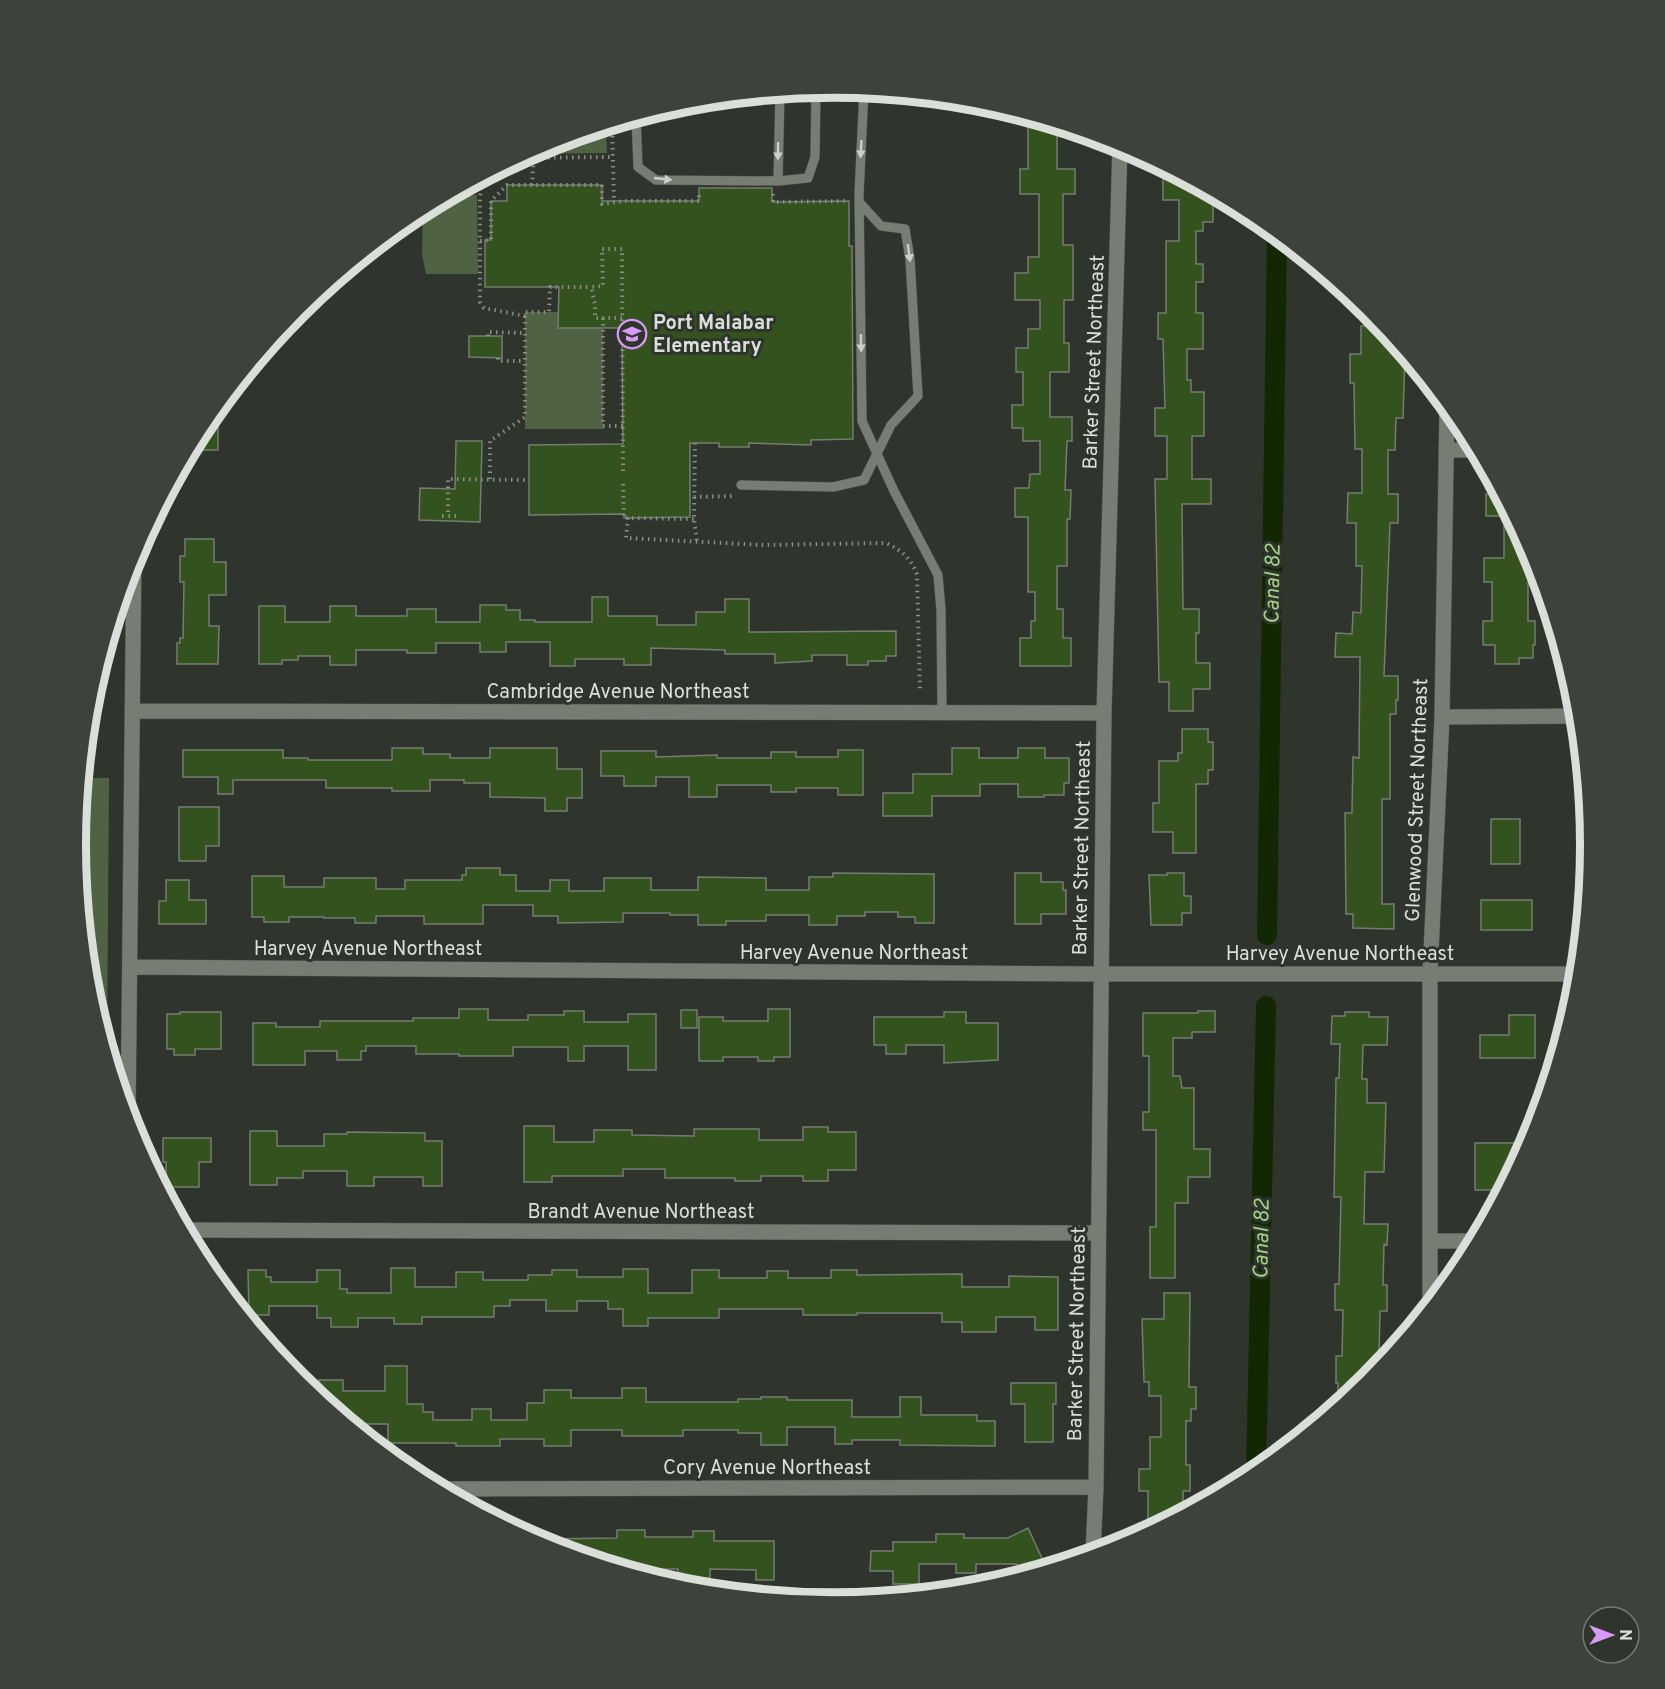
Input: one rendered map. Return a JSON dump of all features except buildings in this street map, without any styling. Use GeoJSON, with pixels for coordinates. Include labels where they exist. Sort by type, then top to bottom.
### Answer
{"type":"FeatureCollection","features":[{"type":"Feature","properties":{"kind":"street","name":"Barker Street Northeast"},"geometry":{"type":"LineString","coordinates":[[1093,1544],[1096,1487],[1104,713],[1120,155]]}},
{"type":"Feature","properties":{"kind":"street","name":"Glenwood Street Northeast"},"geometry":{"type":"LineString","coordinates":[[1430,1292],[1430,974],[1442,717],[1447,419]]}},
{"type":"Feature","properties":{"kind":"street"},"geometry":{"type":"LineString","coordinates":[[1446,450],[1466,450]]}},
{"type":"Feature","properties":{"kind":"street"},"geometry":{"type":"LineString","coordinates":[[128,1094],[134,581]]}},
{"type":"Feature","properties":{"kind":"street","name":"Cambridge Avenue Northeast"},"geometry":{"type":"LineString","coordinates":[[132,711],[1104,713]]}},
{"type":"Feature","properties":{"kind":"street"},"geometry":{"type":"LineString","coordinates":[[1442,717],[1568,716]]}},
{"type":"Feature","properties":{"kind":"street","name":"Harvey Avenue Northeast"},"geometry":{"type":"LineString","coordinates":[[130,967],[1101,974],[1568,974]]}},
{"type":"Feature","properties":{"kind":"street","name":"Brandt Avenue Northeast"},"geometry":{"type":"LineString","coordinates":[[193,1230],[1098,1233]]}},
{"type":"Feature","properties":{"kind":"street"},"geometry":{"type":"LineString","coordinates":[[1431,1241],[1465,1241]]}},
{"type":"Feature","properties":{"kind":"street","name":"Cory Avenue Northeast"},"geometry":{"type":"LineString","coordinates":[[456,1489],[1096,1487]]}},
{"type":"Feature","properties":{"kind":"lane"},"geometry":{"type":"LineString","coordinates":[[636,124],[638,167],[656,180],[775,184],[808,178],[815,157],[816,98]]}},
{"type":"Feature","properties":{"kind":"lane"},"geometry":{"type":"LineString","coordinates":[[775,184],[780,99]]}},
{"type":"Feature","properties":{"kind":"lane"},"geometry":{"type":"LineString","coordinates":[[864,99],[860,202],[862,421],[894,491],[938,575],[941,610],[942,713]]}},
{"type":"Feature","properties":{"kind":"lane"},"geometry":{"type":"LineString","coordinates":[[743,485],[833,486],[864,480],[891,425],[918,396],[910,259],[905,229],[881,226],[860,202]]}},
{"type":"Feature","properties":{"kind":"path"},"geometry":{"type":"LineString","coordinates":[[612,131],[614,202]]}},
{"type":"Feature","properties":{"kind":"path"},"geometry":{"type":"LineString","coordinates":[[543,156],[613,157]]}},
{"type":"Feature","properties":{"kind":"path"},"geometry":{"type":"LineString","coordinates":[[532,185],[533,161]]}},
{"type":"Feature","properties":{"kind":"path"},"geometry":{"type":"LineString","coordinates":[[775,184],[772,202],[860,202]]}},
{"type":"Feature","properties":{"kind":"path"},"geometry":{"type":"LineString","coordinates":[[480,241],[491,240],[491,201],[507,185],[602,185],[602,204],[699,201],[699,188]]}},
{"type":"Feature","properties":{"kind":"path"},"geometry":{"type":"LineString","coordinates":[[482,186],[480,302],[484,308],[525,316]]}},
{"type":"Feature","properties":{"kind":"path"},"geometry":{"type":"LineString","coordinates":[[490,479],[490,441],[525,417],[525,312],[549,312],[550,287],[603,286],[602,249],[622,249],[623,475]]}},
{"type":"Feature","properties":{"kind":"path"},"geometry":{"type":"LineString","coordinates":[[591,287],[595,318],[622,318]]}},
{"type":"Feature","properties":{"kind":"path"},"geometry":{"type":"LineString","coordinates":[[603,318],[603,426],[623,426]]}},
{"type":"Feature","properties":{"kind":"path"},"geometry":{"type":"LineString","coordinates":[[489,336],[489,332],[525,333]]}},
{"type":"Feature","properties":{"kind":"path"},"geometry":{"type":"LineString","coordinates":[[498,358],[498,361],[525,361]]}},
{"type":"Feature","properties":{"kind":"path"},"geometry":{"type":"LineString","coordinates":[[695,443],[694,519],[697,542]]}},
{"type":"Feature","properties":{"kind":"path"},"geometry":{"type":"LineString","coordinates":[[448,516],[448,479],[529,480]]}},
{"type":"Feature","properties":{"kind":"path"},"geometry":{"type":"LineString","coordinates":[[623,484],[624,518],[694,519]]}},
{"type":"Feature","properties":{"kind":"path"},"geometry":{"type":"LineString","coordinates":[[694,497],[740,496],[743,485]]}},
{"type":"Feature","properties":{"kind":"path"},"geometry":{"type":"LineString","coordinates":[[441,516],[456,516]]}},
{"type":"Feature","properties":{"kind":"path"},"geometry":{"type":"LineString","coordinates":[[628,518],[626,538],[763,545],[886,543],[901,550],[915,567],[917,575],[920,690]]}},
{"type":"Feature","properties":{"kind":"green space"},"geometry":{"type":"Polygon","coordinates":[[[606,133],[607,153],[548,154],[606,133]]]}},
{"type":"Feature","properties":{"kind":"green space"},"geometry":{"type":"Polygon","coordinates":[[[464,195],[477,195],[478,274],[426,274],[422,254],[423,220],[464,195]]]}},
{"type":"Feature","properties":{"kind":"green space"},"geometry":{"type":"Polygon","coordinates":[[[525,312],[558,312],[603,323],[603,429],[525,429],[525,312]]]}},
{"type":"Feature","properties":{"kind":"green space"},"geometry":{"type":"Polygon","coordinates":[[[89,778],[109,778],[107,1021],[92,942],[87,893],[86,844],[89,778]]]}},
{"type":"Feature","properties":{"kind":"waterway","name":"Canal 82"},"geometry":{"type":"LineString","coordinates":[[1267,935],[1277,244]]}},
{"type":"Feature","properties":{"kind":"waterway","name":"Canal 82"},"geometry":{"type":"LineString","coordinates":[[1256,1460],[1266,1006]]}},
{"type":"Feature","properties":{"kind":"place","name":"Port Malabar Elementary"},"geometry":{"type":"Point","coordinates":[632,334]}}]}
